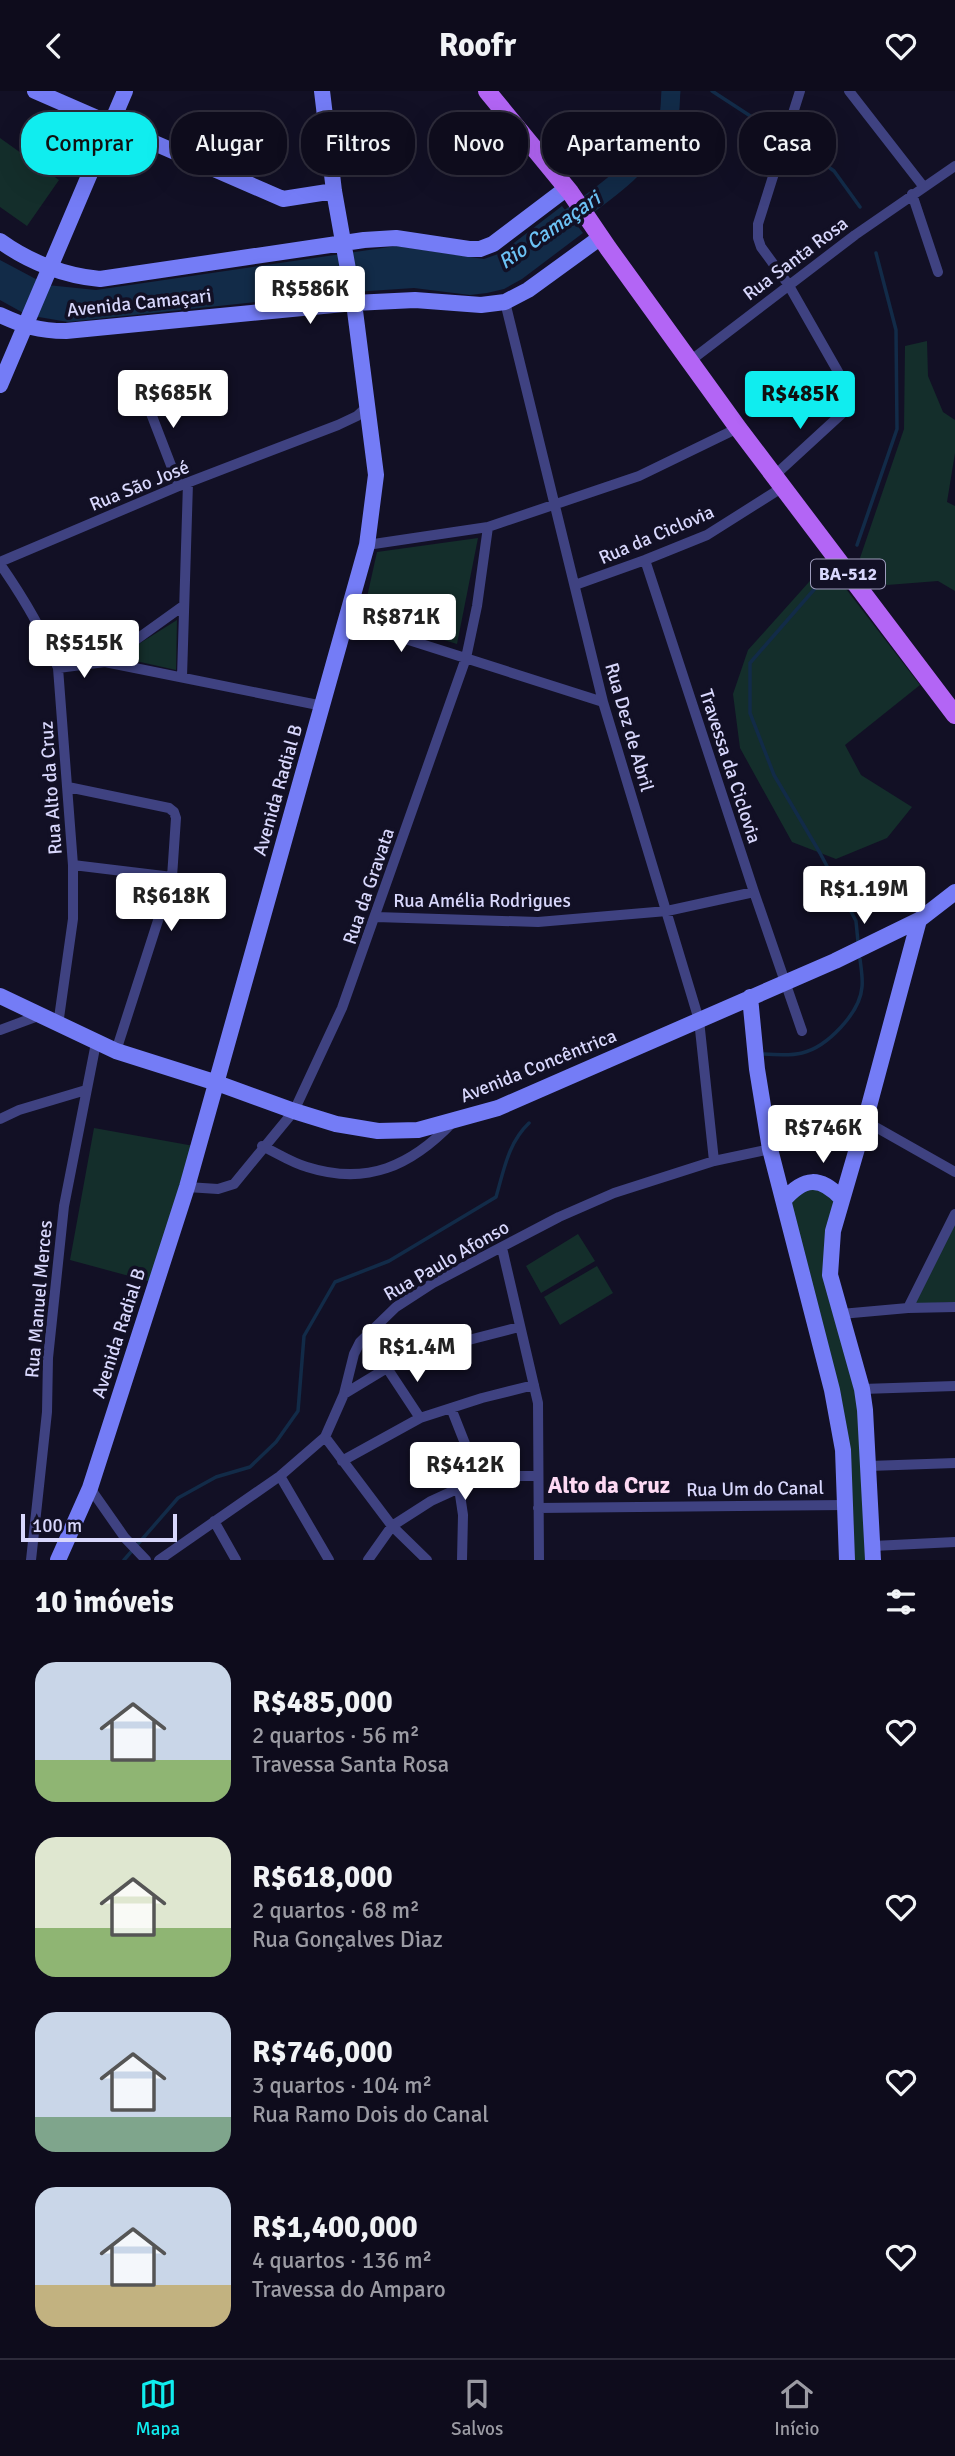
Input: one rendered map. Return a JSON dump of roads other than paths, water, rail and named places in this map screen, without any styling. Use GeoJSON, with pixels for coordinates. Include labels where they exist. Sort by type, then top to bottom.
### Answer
{"type":"FeatureCollection","features":[{"type":"Feature","properties":{"kind":"main road","name":"BA-512"},"geometry":{"type":"LineString","coordinates":[[492,93],[570,192],[738,428],[955,715]]}},
{"type":"Feature","properties":{"kind":"street"},"geometry":{"type":"LineString","coordinates":[[35,91],[82,112]]}},
{"type":"Feature","properties":{"kind":"street"},"geometry":{"type":"LineString","coordinates":[[116,112],[125,91]]}},
{"type":"Feature","properties":{"kind":"street","name":"Avenida Radial B"},"geometry":{"type":"LineString","coordinates":[[58,1560],[90,1488],[187,1187],[367,545],[376,475],[322,91]]}},
{"type":"Feature","properties":{"kind":"street"},"geometry":{"type":"LineString","coordinates":[[788,284],[761,247],[758,224],[800,91]]}},
{"type":"Feature","properties":{"kind":"street"},"geometry":{"type":"LineString","coordinates":[[849,91],[923,186]]}},
{"type":"Feature","properties":{"kind":"street"},"geometry":{"type":"LineString","coordinates":[[157,145],[283,199],[334,191]]}},
{"type":"Feature","properties":{"kind":"street","name":"Rua Santa Rosa"},"geometry":{"type":"LineString","coordinates":[[690,361],[788,284],[923,186],[955,166]]}},
{"type":"Feature","properties":{"kind":"street"},"geometry":{"type":"LineString","coordinates":[[0,385],[89,175]]}},
{"type":"Feature","properties":{"kind":"street","name":"Avenida Camaçari"},"geometry":{"type":"LineString","coordinates":[[0,241],[47,272],[100,279],[396,238],[480,249],[492,244],[570,192]]}},
{"type":"Feature","properties":{"kind":"street"},"geometry":{"type":"LineString","coordinates":[[912,194],[938,272]]}},
{"type":"Feature","properties":{"kind":"street","name":"Avenida Camaçari"},"geometry":{"type":"LineString","coordinates":[[0,314],[26,322],[42,331],[65,331],[353,300],[415,300],[465,306],[505,302],[528,290],[597,232]]}},
{"type":"Feature","properties":{"kind":"street","name":"Rua da Ciclovia"},"geometry":{"type":"LineString","coordinates":[[575,585],[645,561],[707,535],[778,482],[848,408],[849,391],[788,284]]}},
{"type":"Feature","properties":{"kind":"street","name":"Rua Dez de Abril"},"geometry":{"type":"LineString","coordinates":[[505,302],[603,702],[699,1020],[714,1161]]}},
{"type":"Feature","properties":{"kind":"street"},"geometry":{"type":"LineString","coordinates":[[140,385],[183,485],[182,677]]}},
{"type":"Feature","properties":{"kind":"street","name":"Rua São José"},"geometry":{"type":"LineString","coordinates":[[0,563],[183,485],[357,417],[368,406]]}},
{"type":"Feature","properties":{"kind":"street"},"geometry":{"type":"LineString","coordinates":[[367,545],[488,527],[639,476],[738,428]]}},
{"type":"Feature","properties":{"kind":"street","name":"Rua da Gravata"},"geometry":{"type":"LineString","coordinates":[[187,1187],[218,1189],[234,1184],[262,1146],[294,1111],[342,1008],[466,658],[477,606],[488,527]]}},
{"type":"Feature","properties":{"kind":"street","name":"Travessa da Ciclovia"},"geometry":{"type":"LineString","coordinates":[[645,561],[802,1031]]}},
{"type":"Feature","properties":{"kind":"street","name":"Rua Alto da Cruz"},"geometry":{"type":"LineString","coordinates":[[0,563],[26,603],[58,668],[73,866],[72,919],[58,1025]]}},
{"type":"Feature","properties":{"kind":"street"},"geometry":{"type":"LineString","coordinates":[[105,662],[183,606]]}},
{"type":"Feature","properties":{"kind":"street"},"geometry":{"type":"LineString","coordinates":[[346,620],[603,702]]}},
{"type":"Feature","properties":{"kind":"street"},"geometry":{"type":"LineString","coordinates":[[58,668],[105,662],[323,706]]}},
{"type":"Feature","properties":{"kind":"street"},"geometry":{"type":"LineString","coordinates":[[68,787],[169,808],[176,818],[172,877],[116,1051]]}},
{"type":"Feature","properties":{"kind":"street"},"geometry":{"type":"LineString","coordinates":[[73,866],[172,877]]}},
{"type":"Feature","properties":{"kind":"street","name":"Rua Amélia Rodrigues"},"geometry":{"type":"LineString","coordinates":[[376,916],[538,922],[667,911],[754,892]]}},
{"type":"Feature","properties":{"kind":"street","name":"Avenida Concêntrica"},"geometry":{"type":"LineString","coordinates":[[0,996],[116,1051],[294,1111],[336,1124],[378,1131],[418,1130],[498,1108],[835,961],[919,920],[955,892]]}},
{"type":"Feature","properties":{"kind":"street"},"geometry":{"type":"LineString","coordinates":[[919,920],[865,1121],[832,1231],[830,1273],[862,1389],[873,1553],[955,1542]]}},
{"type":"Feature","properties":{"kind":"street"},"geometry":{"type":"LineString","coordinates":[[750,997],[757,1069],[770,1149],[786,1189],[843,1450],[847,1560]]}},
{"type":"Feature","properties":{"kind":"street"},"geometry":{"type":"LineString","coordinates":[[0,1030],[38,1016]]}},
{"type":"Feature","properties":{"kind":"street","name":"Rua Manuel Merces"},"geometry":{"type":"LineString","coordinates":[[31,1560],[47,1412],[48,1358],[64,1206],[96,1043]]}},
{"type":"Feature","properties":{"kind":"street"},"geometry":{"type":"LineString","coordinates":[[0,1119],[19,1110],[86,1090]]}},
{"type":"Feature","properties":{"kind":"street"},"geometry":{"type":"LineString","coordinates":[[865,1121],[955,1172]]}},
{"type":"Feature","properties":{"kind":"street"},"geometry":{"type":"LineString","coordinates":[[262,1146],[304,1167],[350,1176],[379,1170],[410,1159],[432,1143],[453,1122]]}},
{"type":"Feature","properties":{"kind":"street","name":"Rua Paulo Afonso"},"geometry":{"type":"LineString","coordinates":[[159,1560],[280,1476],[325,1437],[344,1394],[354,1354],[372,1328],[396,1307],[433,1283],[559,1217],[614,1193],[714,1161],[770,1149]]}},
{"type":"Feature","properties":{"kind":"street"},"geometry":{"type":"LineString","coordinates":[[786,1189],[817,1182],[827,1186],[841,1198]]}},
{"type":"Feature","properties":{"kind":"street"},"geometry":{"type":"LineString","coordinates":[[908,1308],[955,1214]]}},
{"type":"Feature","properties":{"kind":"street"},"geometry":{"type":"LineString","coordinates":[[502,1248],[538,1403],[539,1560]]}},
{"type":"Feature","properties":{"kind":"street"},"geometry":{"type":"LineString","coordinates":[[841,1314],[955,1307]]}},
{"type":"Feature","properties":{"kind":"street"},"geometry":{"type":"LineString","coordinates":[[344,1394],[387,1368],[426,1351],[519,1327]]}},
{"type":"Feature","properties":{"kind":"street"},"geometry":{"type":"LineString","coordinates":[[387,1368],[420,1418]]}},
{"type":"Feature","properties":{"kind":"street"},"geometry":{"type":"LineString","coordinates":[[342,1461],[420,1418],[534,1385]]}},
{"type":"Feature","properties":{"kind":"street"},"geometry":{"type":"LineString","coordinates":[[862,1389],[955,1386]]}},
{"type":"Feature","properties":{"kind":"street"},"geometry":{"type":"LineString","coordinates":[[451,1408],[479,1479]]}},
{"type":"Feature","properties":{"kind":"street"},"geometry":{"type":"LineString","coordinates":[[325,1437],[392,1526],[427,1560]]}},
{"type":"Feature","properties":{"kind":"street"},"geometry":{"type":"LineString","coordinates":[[869,1466],[955,1463]]}},
{"type":"Feature","properties":{"kind":"street"},"geometry":{"type":"LineString","coordinates":[[280,1476],[329,1560]]}},
{"type":"Feature","properties":{"kind":"street"},"geometry":{"type":"LineString","coordinates":[[368,1560],[392,1526],[459,1487],[496,1476],[538,1476]]}},
{"type":"Feature","properties":{"kind":"street"},"geometry":{"type":"LineString","coordinates":[[459,1487],[463,1515],[462,1560]]}},
{"type":"Feature","properties":{"kind":"street"},"geometry":{"type":"LineString","coordinates":[[90,1488],[125,1538],[144,1558]]}},
{"type":"Feature","properties":{"kind":"street","name":"Rua Um do Canal"},"geometry":{"type":"LineString","coordinates":[[538,1508],[846,1504]]}},
{"type":"Feature","properties":{"kind":"street"},"geometry":{"type":"LineString","coordinates":[[214,1521],[236,1560]]}},
{"type":"Feature","properties":{"kind":"water"},"geometry":{"type":"Polygon","coordinates":[[[562,206],[583,233],[522,279],[504,289],[487,293],[470,295],[414,288],[339,293],[68,322],[27,315],[0,300],[0,260],[47,285],[96,290],[396,246],[484,259],[501,253],[562,206]]]}},
{"type":"Feature","properties":{"kind":"waterway","name":"Rio Camaçari"},"geometry":{"type":"LineString","coordinates":[[550,232],[617,183],[647,153],[668,118],[671,91]]}},
{"type":"Feature","properties":{"kind":"waterway"},"geometry":{"type":"LineString","coordinates":[[712,91],[744,112]]}},
{"type":"Feature","properties":{"kind":"waterway"},"geometry":{"type":"LineString","coordinates":[[836,174],[860,207]]}},
{"type":"Feature","properties":{"kind":"waterway"},"geometry":{"type":"LineString","coordinates":[[857,545],[897,429],[896,330],[876,253]]}},
{"type":"Feature","properties":{"kind":"waterway"},"geometry":{"type":"LineString","coordinates":[[825,577],[750,663],[750,713],[774,775],[856,921],[858,942]]}},
{"type":"Feature","properties":{"kind":"waterway"},"geometry":{"type":"LineString","coordinates":[[764,1054],[788,1055],[812,1050],[841,1028],[860,997],[860,959]]}},
{"type":"Feature","properties":{"kind":"waterway"},"geometry":{"type":"LineString","coordinates":[[124,1560],[178,1498],[216,1477],[250,1467],[276,1442],[298,1411],[304,1336],[335,1282],[389,1261],[496,1197],[511,1148],[529,1123]]}},
{"type":"Feature","properties":{"kind":"district","name":"Alto da Cruz"},"geometry":{"type":"Point","coordinates":[609,1485]}}]}
